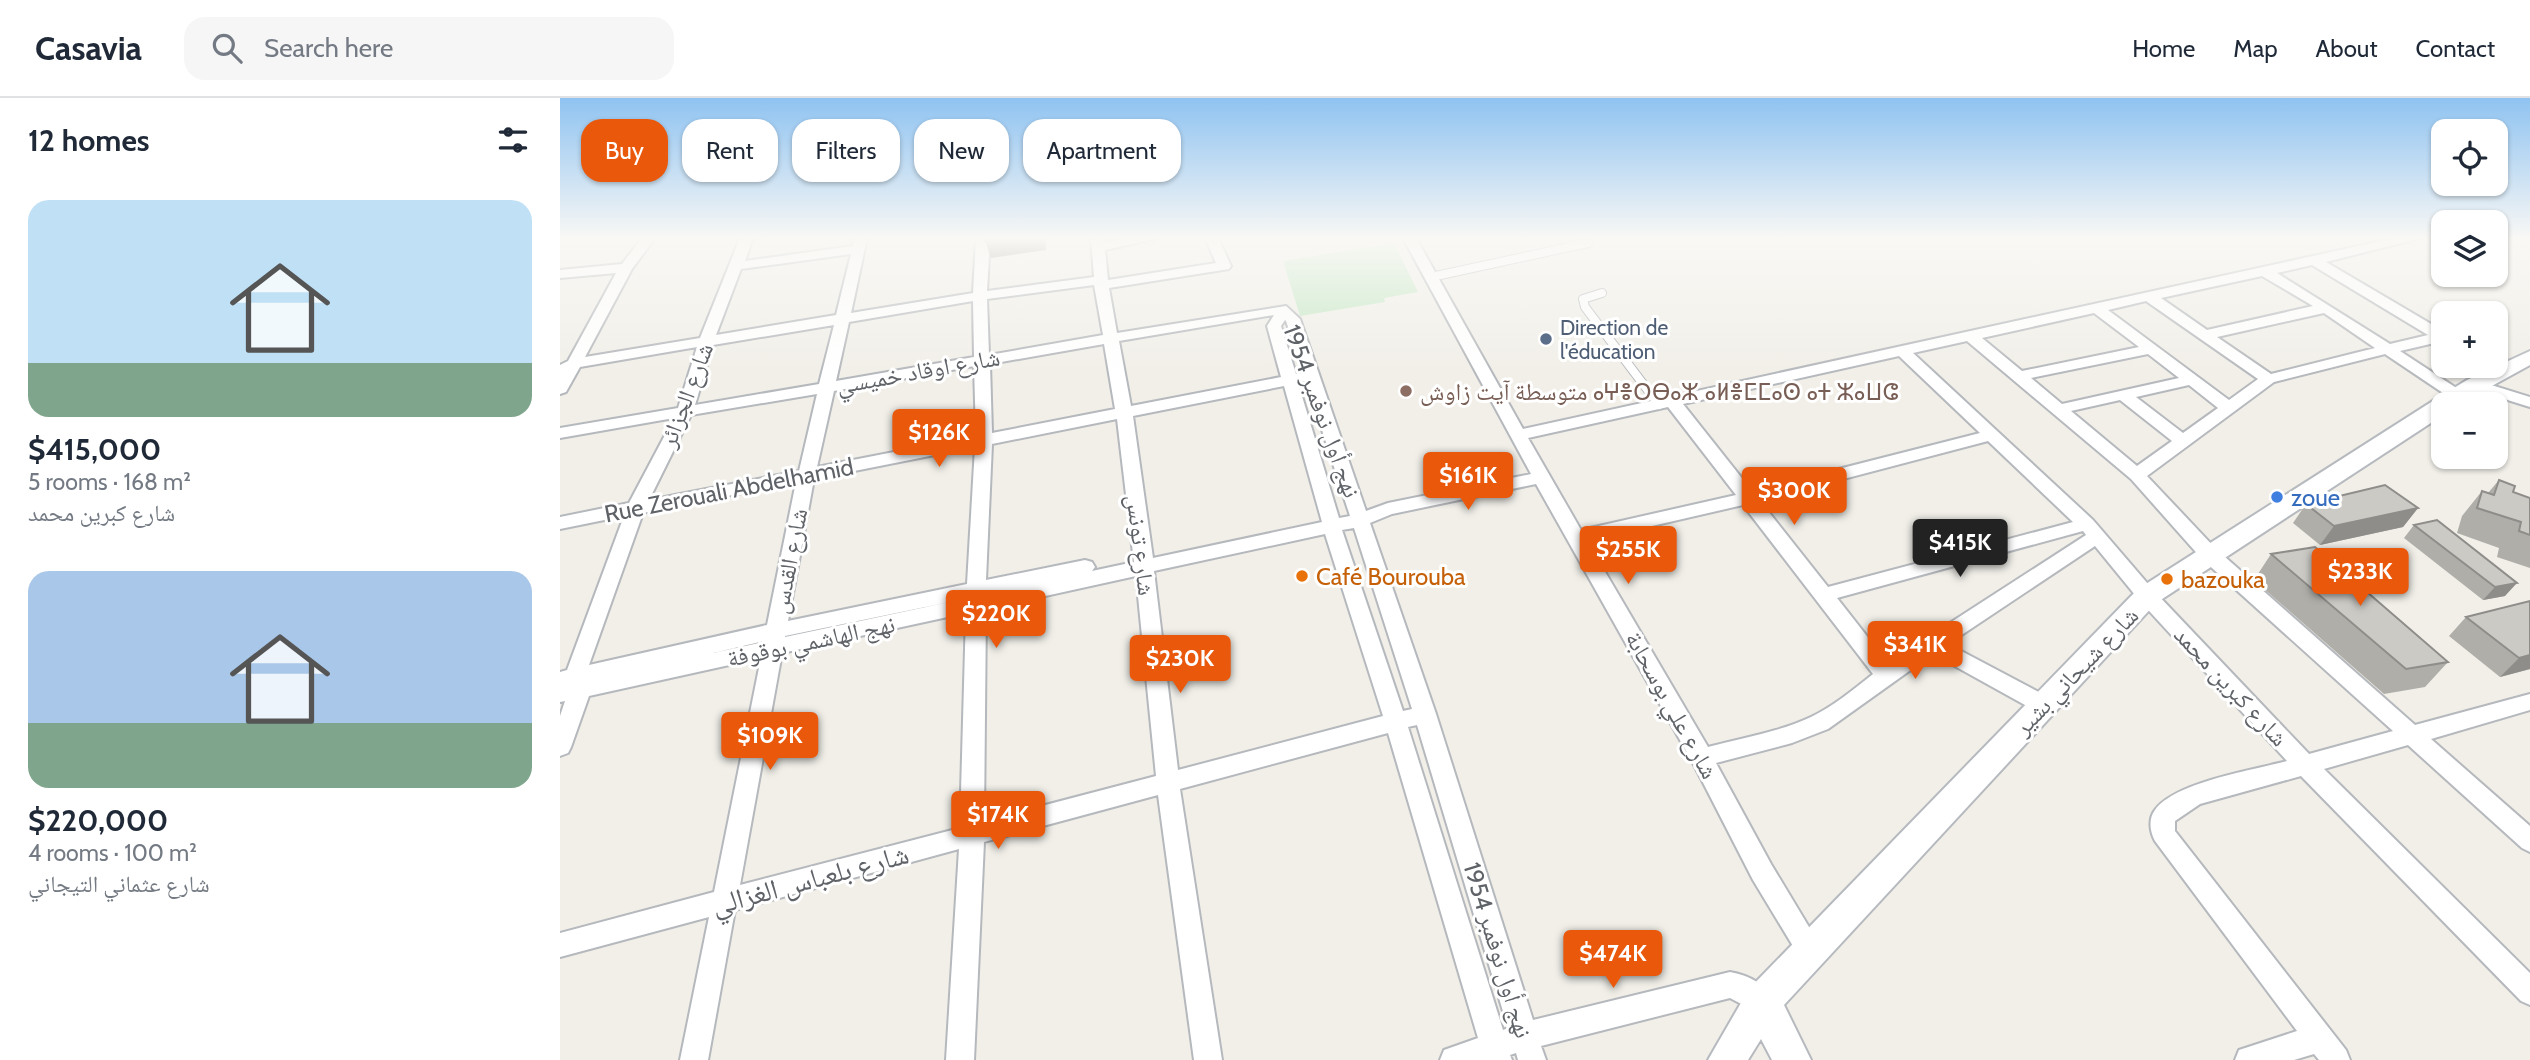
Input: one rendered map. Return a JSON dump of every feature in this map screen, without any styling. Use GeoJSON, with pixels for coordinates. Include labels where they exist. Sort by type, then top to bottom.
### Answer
{"type":"FeatureCollection","features":[{"type":"Feature","properties":{"kind":"main road","name":"شارع شيحاني بشير"},"geometry":{"type":"LineString","coordinates":[[2508,365],[2529,358]]}},
{"type":"Feature","properties":{"kind":"main road","name":"شارع شيحاني بشير"},"geometry":{"type":"LineString","coordinates":[[2462,392],[2483,378]]}},
{"type":"Feature","properties":{"kind":"main road","name":"شارع شيحاني بشير"},"geometry":{"type":"LineString","coordinates":[[1727,1060],[1762,1002],[2042,704],[2147,597],[2209,554],[2431,412]]}},
{"type":"Feature","properties":{"kind":"main road"},"geometry":{"type":"LineString","coordinates":[[1762,1002],[1792,1060]]}},
{"type":"Feature","properties":{"kind":"street"},"geometry":{"type":"LineString","coordinates":[[560,389],[618,283]]}},
{"type":"Feature","properties":{"kind":"street","name":"شارع الجزائر"},"geometry":{"type":"LineString","coordinates":[[560,747],[569,685],[636,508],[685,412],[706,342],[730,283]]}},
{"type":"Feature","properties":{"kind":"street"},"geometry":{"type":"LineString","coordinates":[[827,387],[852,283]]}},
{"type":"Feature","properties":{"kind":"street"},"geometry":{"type":"LineString","coordinates":[[960,1060],[972,834],[976,597],[984,441],[981,283]]}},
{"type":"Feature","properties":{"kind":"street"},"geometry":{"type":"LineString","coordinates":[[560,371],[575,363],[844,318],[980,296],[1093,283]]}},
{"type":"Feature","properties":{"kind":"street","name":"شارع تونس"},"geometry":{"type":"LineString","coordinates":[[1101,283],[1124,413],[1144,562],[1168,783],[1208,1060]]}},
{"type":"Feature","properties":{"kind":"street","name":"شارع علي بوسحابة"},"geometry":{"type":"LineString","coordinates":[[1434,283],[1541,477],[1702,758],[1762,872],[1811,952]]}},
{"type":"Feature","properties":{"kind":"street"},"geometry":{"type":"LineString","coordinates":[[1518,435],[2218,283]]}},
{"type":"Feature","properties":{"kind":"street"},"geometry":{"type":"LineString","coordinates":[[2284,283],[2388,348],[2448,392]]}},
{"type":"Feature","properties":{"kind":"street"},"geometry":{"type":"LineString","coordinates":[[2352,283],[2431,330]]}},
{"type":"Feature","properties":{"kind":"street"},"geometry":{"type":"LineString","coordinates":[[2151,298],[2268,379]]}},
{"type":"Feature","properties":{"kind":"street"},"geometry":{"type":"LineString","coordinates":[[2205,335],[2326,308]]}},
{"type":"Feature","properties":{"kind":"street"},"geometry":{"type":"LineString","coordinates":[[2098,309],[2229,408]]}},
{"type":"Feature","properties":{"kind":"street","name":"شارع اوقاد خميسي"},"geometry":{"type":"LineString","coordinates":[[560,433],[1109,336],[1280,310]]}},
{"type":"Feature","properties":{"kind":"street","name":"نهج أول نوفمبر 1954"},"geometry":{"type":"LineString","coordinates":[[1280,310],[1274,326],[1300,379],[1358,514],[1425,713],[1529,1048]]}},
{"type":"Feature","properties":{"kind":"street"},"geometry":{"type":"LineString","coordinates":[[1972,337],[2137,475],[2209,554],[2530,841]]}},
{"type":"Feature","properties":{"kind":"street"},"geometry":{"type":"LineString","coordinates":[[2137,475],[2268,379],[2431,339]]}},
{"type":"Feature","properties":{"kind":"street"},"geometry":{"type":"LineString","coordinates":[[2019,376],[2151,349]]}},
{"type":"Feature","properties":{"kind":"street","name":"شارع كبرين محمد"},"geometry":{"type":"LineString","coordinates":[[1903,352],[2092,530],[2147,597],[2304,764],[2530,992]]}},
{"type":"Feature","properties":{"kind":"street","name":"نهج أول نوفمبر 1954"},"geometry":{"type":"LineString","coordinates":[[1300,379],[1331,520],[1396,721],[1496,1053]]}},
{"type":"Feature","properties":{"kind":"street","name":"Rue Zerouali Abdelhamid"},"geometry":{"type":"LineString","coordinates":[[560,523],[1300,379]]}},
{"type":"Feature","properties":{"kind":"street"},"geometry":{"type":"LineString","coordinates":[[2059,410],[2192,380]]}},
{"type":"Feature","properties":{"kind":"street","name":"شارع القدس"},"geometry":{"type":"LineString","coordinates":[[694,1060],[773,640],[806,475],[827,387]]}},
{"type":"Feature","properties":{"kind":"street"},"geometry":{"type":"LineString","coordinates":[[2123,395],[2183,441]]}},
{"type":"Feature","properties":{"kind":"street"},"geometry":{"type":"LineString","coordinates":[[2508,401],[2530,402]]}},
{"type":"Feature","properties":{"kind":"street"},"geometry":{"type":"LineString","coordinates":[[1666,403],[1747,498],[1886,675]]}},
{"type":"Feature","properties":{"kind":"street"},"geometry":{"type":"LineString","coordinates":[[1577,537],[1747,498],[1992,435]]}},
{"type":"Feature","properties":{"kind":"street","name":"نهج الهاشمي بوقوفة"},"geometry":{"type":"LineString","coordinates":[[569,685],[1358,514],[1541,477]]}},
{"type":"Feature","properties":{"kind":"street"},"geometry":{"type":"LineString","coordinates":[[1823,594],[2092,530]]}},
{"type":"Feature","properties":{"kind":"street"},"geometry":{"type":"LineString","coordinates":[[1702,758],[1792,734],[1820,723],[1849,705],[1886,675],[1933,645],[2092,530]]}},
{"type":"Feature","properties":{"kind":"street"},"geometry":{"type":"LineString","coordinates":[[1933,645],[2042,704]]}},
{"type":"Feature","properties":{"kind":"street"},"geometry":{"type":"LineString","coordinates":[[1382,676],[1409,669]]}},
{"type":"Feature","properties":{"kind":"street"},"geometry":{"type":"LineString","coordinates":[[2249,1060],[2327,1049],[2163,834],[2163,817],[2183,801],[2304,764],[2415,736],[2530,702]]}},
{"type":"Feature","properties":{"kind":"street","name":"شارع بلعباس الغزالي"},"geometry":{"type":"LineString","coordinates":[[560,945],[1425,713]]}},
{"type":"Feature","properties":{"kind":"street"},"geometry":{"type":"LineString","coordinates":[[1454,1060],[1529,1048],[1730,985],[1741,987],[1762,1002]]}},
{"type":"Feature","properties":{"kind":"lane"},"geometry":{"type":"LineString","coordinates":[[1602,293],[1583,299],[1585,307],[1666,403]]}},
{"type":"Feature","properties":{"kind":"green space"},"geometry":{"type":"Polygon","coordinates":[[[1290,283],[1414,283],[1418,292],[1384,298],[1385,302],[1300,316],[1290,283]]]}},
{"type":"Feature","properties":{"kind":"building"},"geometry":{"type":"Polygon","coordinates":[[[2499,480],[2515,486],[2513,492],[2530,498],[2530,535],[2519,531],[2521,522],[2477,508],[2482,491],[2494,495],[2499,480]]]}},
{"type":"Feature","properties":{"kind":"building"},"geometry":{"type":"Polygon","coordinates":[[[2385,485],[2418,508],[2334,526],[2306,504],[2385,485]]]}},
{"type":"Feature","properties":{"kind":"building"},"geometry":{"type":"Polygon","coordinates":[[[2437,520],[2517,583],[2495,587],[2414,525],[2437,520]]]}},
{"type":"Feature","properties":{"kind":"building"},"geometry":{"type":"Polygon","coordinates":[[[2315,547],[2448,662],[2406,669],[2271,554],[2315,547]]]}},
{"type":"Feature","properties":{"kind":"building"},"geometry":{"type":"Polygon","coordinates":[[[2530,601],[2530,655],[2519,658],[2466,617],[2530,601]]]}},
{"type":"Feature","properties":{"kind":"place","name":"Direction de l'éducation"},"geometry":{"type":"Point","coordinates":[1546,339]}},
{"type":"Feature","properties":{"kind":"place","name":"متوسطة آيت زاوش ⴰⵖⴻⵔⴱⴰⵣ ⴰⵍⴻⵎⵎⴰⵙ ⴰⵜ ⵣⴰⵡⵛ"},"geometry":{"type":"Point","coordinates":[1406,391]}},
{"type":"Feature","properties":{"kind":"place","name":"zoue"},"geometry":{"type":"Point","coordinates":[2277,497]}},
{"type":"Feature","properties":{"kind":"place","name":"Café Bourouba"},"geometry":{"type":"Point","coordinates":[1302,576]}},
{"type":"Feature","properties":{"kind":"place","name":"bazouka"},"geometry":{"type":"Point","coordinates":[2167,579]}}]}
